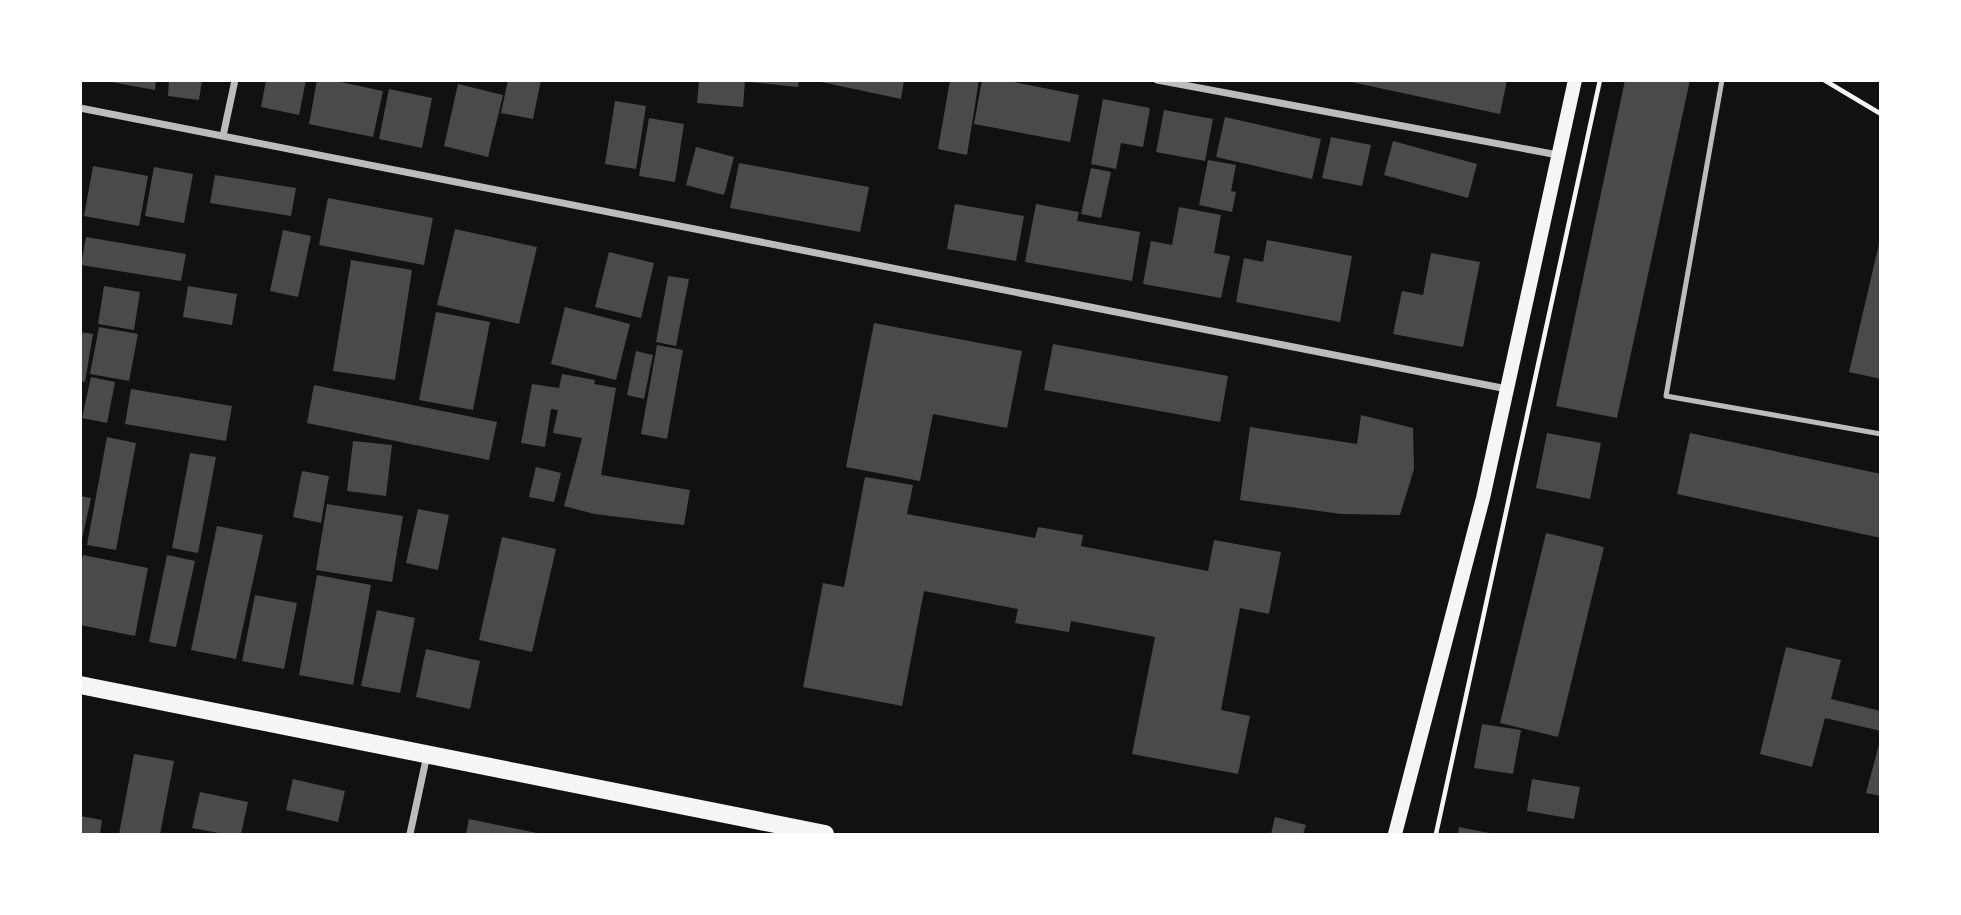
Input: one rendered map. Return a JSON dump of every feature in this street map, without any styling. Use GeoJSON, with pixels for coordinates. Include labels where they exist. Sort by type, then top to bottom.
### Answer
{"type":"FeatureCollection","features":[{"type":"Feature","properties":{"kind":"main road"},"geometry":{"type":"LineString","coordinates":[[1395,835],[1483,498],[1575,80]]}},
{"type":"Feature","properties":{"kind":"main road"},"geometry":{"type":"LineString","coordinates":[[80,685],[825,835]]}},
{"type":"Feature","properties":{"kind":"street"},"geometry":{"type":"LineString","coordinates":[[223,136],[235,80]]}},
{"type":"Feature","properties":{"kind":"street"},"geometry":{"type":"LineString","coordinates":[[1157,80],[1559,155]]}},
{"type":"Feature","properties":{"kind":"street"},"geometry":{"type":"LineString","coordinates":[[80,108],[1507,388]]}},
{"type":"Feature","properties":{"kind":"street"},"geometry":{"type":"LineString","coordinates":[[410,835],[427,755]]}},
{"type":"Feature","properties":{"kind":"lane"},"geometry":{"type":"LineString","coordinates":[[1722,80],[1666,396],[1881,434]]}},
{"type":"Feature","properties":{"kind":"path"},"geometry":{"type":"LineString","coordinates":[[1436,835],[1600,80]]}},
{"type":"Feature","properties":{"kind":"path"},"geometry":{"type":"LineString","coordinates":[[1824,80],[1881,114]]}},
{"type":"Feature","properties":{"kind":"building"},"geometry":{"type":"Polygon","coordinates":[[[100,80],[156,80],[155,90],[100,80]]]}},
{"type":"Feature","properties":{"kind":"building"},"geometry":{"type":"Polygon","coordinates":[[[169,80],[202,80],[199,100],[168,96],[169,80]]]}},
{"type":"Feature","properties":{"kind":"building"},"geometry":{"type":"Polygon","coordinates":[[[266,80],[306,80],[299,115],[261,107],[266,80]]]}},
{"type":"Feature","properties":{"kind":"building"},"geometry":{"type":"Polygon","coordinates":[[[317,80],[331,80],[383,91],[373,137],[309,124],[317,80]]]}},
{"type":"Feature","properties":{"kind":"building"},"geometry":{"type":"Polygon","coordinates":[[[508,80],[541,80],[533,119],[501,113],[508,80]]]}},
{"type":"Feature","properties":{"kind":"building"},"geometry":{"type":"Polygon","coordinates":[[[699,80],[745,80],[743,107],[697,103],[699,80]]]}},
{"type":"Feature","properties":{"kind":"building"},"geometry":{"type":"Polygon","coordinates":[[[749,80],[799,80],[798,87],[749,80]]]}},
{"type":"Feature","properties":{"kind":"building"},"geometry":{"type":"Polygon","coordinates":[[[812,80],[904,80],[901,99],[812,80]]]}},
{"type":"Feature","properties":{"kind":"building"},"geometry":{"type":"Polygon","coordinates":[[[950,80],[979,80],[967,155],[938,149],[950,80]]]}},
{"type":"Feature","properties":{"kind":"building"},"geometry":{"type":"Polygon","coordinates":[[[982,80],[1004,80],[1079,95],[1070,142],[974,124],[982,80]]]}},
{"type":"Feature","properties":{"kind":"building"},"geometry":{"type":"Polygon","coordinates":[[[1342,80],[1507,80],[1500,114],[1342,80]]]}},
{"type":"Feature","properties":{"kind":"building"},"geometry":{"type":"Polygon","coordinates":[[[1625,80],[1690,80],[1617,418],[1556,406],[1625,80]]]}},
{"type":"Feature","properties":{"kind":"building"},"geometry":{"type":"Polygon","coordinates":[[[458,84],[503,95],[488,157],[444,146],[458,84]]]}},
{"type":"Feature","properties":{"kind":"building"},"geometry":{"type":"Polygon","coordinates":[[[389,89],[432,98],[422,148],[379,139],[389,89]]]}},
{"type":"Feature","properties":{"kind":"building"},"geometry":{"type":"Polygon","coordinates":[[[1103,99],[1150,108],[1143,147],[1121,143],[1116,169],[1091,164],[1103,99]]]}},
{"type":"Feature","properties":{"kind":"building"},"geometry":{"type":"Polygon","coordinates":[[[615,101],[646,106],[636,169],[605,164],[615,101]]]}},
{"type":"Feature","properties":{"kind":"building"},"geometry":{"type":"Polygon","coordinates":[[[1164,110],[1213,119],[1205,161],[1156,152],[1164,110]]]}},
{"type":"Feature","properties":{"kind":"building"},"geometry":{"type":"Polygon","coordinates":[[[1225,117],[1321,139],[1312,179],[1216,157],[1225,117]]]}},
{"type":"Feature","properties":{"kind":"building"},"geometry":{"type":"Polygon","coordinates":[[[649,118],[684,124],[675,182],[639,176],[649,118]]]}},
{"type":"Feature","properties":{"kind":"building"},"geometry":{"type":"Polygon","coordinates":[[[1331,137],[1371,145],[1362,186],[1322,178],[1331,137]]]}},
{"type":"Feature","properties":{"kind":"building"},"geometry":{"type":"Polygon","coordinates":[[[1393,141],[1477,164],[1468,198],[1384,175],[1393,141]]]}},
{"type":"Feature","properties":{"kind":"building"},"geometry":{"type":"Polygon","coordinates":[[[696,147],[734,157],[724,195],[686,185],[696,147]]]}},
{"type":"Feature","properties":{"kind":"building"},"geometry":{"type":"Polygon","coordinates":[[[1208,160],[1236,165],[1231,191],[1236,192],[1232,212],[1199,205],[1208,160]]]}},
{"type":"Feature","properties":{"kind":"building"},"geometry":{"type":"Polygon","coordinates":[[[739,163],[869,187],[860,232],[730,208],[739,163]]]}},
{"type":"Feature","properties":{"kind":"building"},"geometry":{"type":"Polygon","coordinates":[[[93,166],[148,176],[139,226],[84,216],[93,166]]]}},
{"type":"Feature","properties":{"kind":"building"},"geometry":{"type":"Polygon","coordinates":[[[154,167],[193,174],[184,223],[145,216],[154,167]]]}},
{"type":"Feature","properties":{"kind":"building"},"geometry":{"type":"Polygon","coordinates":[[[1091,168],[1111,172],[1101,218],[1081,214],[1091,168]]]}},
{"type":"Feature","properties":{"kind":"building"},"geometry":{"type":"Polygon","coordinates":[[[215,175],[296,188],[291,216],[210,203],[215,175]]]}},
{"type":"Feature","properties":{"kind":"building"},"geometry":{"type":"Polygon","coordinates":[[[328,198],[433,218],[424,265],[319,245],[328,198]]]}},
{"type":"Feature","properties":{"kind":"building"},"geometry":{"type":"Polygon","coordinates":[[[955,204],[1024,216],[1016,261],[947,249],[955,204]]]}},
{"type":"Feature","properties":{"kind":"building"},"geometry":{"type":"Polygon","coordinates":[[[1036,204],[1079,212],[1077,221],[1140,232],[1132,281],[1025,262],[1036,204]]]}},
{"type":"Feature","properties":{"kind":"building"},"geometry":{"type":"Polygon","coordinates":[[[1179,207],[1221,215],[1214,253],[1230,256],[1221,298],[1143,284],[1151,241],[1172,245],[1179,207]]]}},
{"type":"Feature","properties":{"kind":"building"},"geometry":{"type":"Polygon","coordinates":[[[455,229],[537,247],[519,324],[437,305],[455,229]]]}},
{"type":"Feature","properties":{"kind":"building"},"geometry":{"type":"Polygon","coordinates":[[[283,230],[311,236],[298,297],[270,291],[283,230]]]}},
{"type":"Feature","properties":{"kind":"building"},"geometry":{"type":"Polygon","coordinates":[[[86,237],[186,254],[181,281],[81,265],[86,237]]]}},
{"type":"Feature","properties":{"kind":"building"},"geometry":{"type":"Polygon","coordinates":[[[1267,240],[1352,256],[1340,322],[1236,302],[1244,258],[1263,262],[1267,240]]]}},
{"type":"Feature","properties":{"kind":"building"},"geometry":{"type":"Polygon","coordinates":[[[1881,244],[1881,379],[1849,372],[1881,244]]]}},
{"type":"Feature","properties":{"kind":"building"},"geometry":{"type":"Polygon","coordinates":[[[609,252],[654,263],[641,318],[595,307],[609,252]]]}},
{"type":"Feature","properties":{"kind":"building"},"geometry":{"type":"Polygon","coordinates":[[[1431,253],[1480,262],[1463,347],[1393,334],[1402,291],[1423,295],[1431,253]]]}},
{"type":"Feature","properties":{"kind":"building"},"geometry":{"type":"Polygon","coordinates":[[[351,260],[412,270],[395,380],[333,371],[351,260]]]}},
{"type":"Feature","properties":{"kind":"building"},"geometry":{"type":"Polygon","coordinates":[[[668,276],[689,279],[676,346],[656,342],[668,276]]]}},
{"type":"Feature","properties":{"kind":"building"},"geometry":{"type":"Polygon","coordinates":[[[104,286],[140,292],[134,330],[98,324],[104,286]]]}},
{"type":"Feature","properties":{"kind":"building"},"geometry":{"type":"Polygon","coordinates":[[[188,286],[237,294],[232,325],[183,317],[188,286]]]}},
{"type":"Feature","properties":{"kind":"building"},"geometry":{"type":"Polygon","coordinates":[[[565,307],[630,324],[616,380],[551,364],[565,307]]]}},
{"type":"Feature","properties":{"kind":"building"},"geometry":{"type":"Polygon","coordinates":[[[436,312],[490,322],[473,410],[419,400],[436,312]]]}},
{"type":"Feature","properties":{"kind":"building"},"geometry":{"type":"Polygon","coordinates":[[[874,323],[1022,351],[1007,428],[933,414],[920,481],[846,467],[874,323]]]}},
{"type":"Feature","properties":{"kind":"building"},"geometry":{"type":"Polygon","coordinates":[[[99,327],[138,334],[129,381],[90,374],[99,327]]]}},
{"type":"Feature","properties":{"kind":"building"},"geometry":{"type":"Polygon","coordinates":[[[80,332],[93,334],[85,382],[80,381],[80,332]]]}},
{"type":"Feature","properties":{"kind":"building"},"geometry":{"type":"Polygon","coordinates":[[[1053,344],[1228,376],[1220,422],[1044,390],[1053,344]]]}},
{"type":"Feature","properties":{"kind":"building"},"geometry":{"type":"Polygon","coordinates":[[[657,345],[683,350],[667,439],[641,434],[657,345]]]}},
{"type":"Feature","properties":{"kind":"building"},"geometry":{"type":"Polygon","coordinates":[[[636,351],[653,355],[644,399],[627,395],[636,351]]]}},
{"type":"Feature","properties":{"kind":"building"},"geometry":{"type":"Polygon","coordinates":[[[562,374],[595,380],[594,384],[616,388],[601,475],[690,490],[684,525],[594,514],[564,506],[582,438],[553,433],[558,410],[551,409],[545,447],[521,443],[532,384],[559,388],[562,374]]]}},
{"type":"Feature","properties":{"kind":"building"},"geometry":{"type":"Polygon","coordinates":[[[91,377],[115,382],[107,423],[82,418],[91,377]]]}},
{"type":"Feature","properties":{"kind":"building"},"geometry":{"type":"Polygon","coordinates":[[[314,385],[497,422],[489,460],[307,423],[314,385]]]}},
{"type":"Feature","properties":{"kind":"building"},"geometry":{"type":"Polygon","coordinates":[[[131,389],[232,406],[226,441],[125,424],[131,389]]]}},
{"type":"Feature","properties":{"kind":"building"},"geometry":{"type":"Polygon","coordinates":[[[1361,415],[1413,428],[1414,469],[1400,515],[1341,514],[1240,500],[1250,427],[1357,444],[1361,415]]]}},
{"type":"Feature","properties":{"kind":"building"},"geometry":{"type":"Polygon","coordinates":[[[1547,433],[1601,443],[1590,499],[1536,488],[1547,433]]]}},
{"type":"Feature","properties":{"kind":"building"},"geometry":{"type":"Polygon","coordinates":[[[1690,433],[1881,474],[1881,538],[1677,494],[1690,433]]]}},
{"type":"Feature","properties":{"kind":"building"},"geometry":{"type":"Polygon","coordinates":[[[107,437],[136,443],[116,550],[87,545],[107,437]]]}},
{"type":"Feature","properties":{"kind":"building"},"geometry":{"type":"Polygon","coordinates":[[[353,441],[392,445],[386,496],[347,491],[353,441]]]}},
{"type":"Feature","properties":{"kind":"building"},"geometry":{"type":"Polygon","coordinates":[[[190,453],[216,457],[198,553],[172,548],[190,453]]]}},
{"type":"Feature","properties":{"kind":"building"},"geometry":{"type":"Polygon","coordinates":[[[536,467],[561,473],[554,502],[529,497],[536,467]]]}},
{"type":"Feature","properties":{"kind":"building"},"geometry":{"type":"Polygon","coordinates":[[[302,471],[329,476],[321,523],[293,517],[302,471]]]}},
{"type":"Feature","properties":{"kind":"building"},"geometry":{"type":"Polygon","coordinates":[[[865,477],[913,485],[907,514],[1035,538],[1038,527],[1083,535],[1081,546],[1208,571],[1214,540],[1281,552],[1269,614],[1240,608],[1221,710],[1250,716],[1238,774],[1132,754],[1155,637],[1071,621],[1069,632],[1015,623],[1018,609],[924,591],[902,706],[803,687],[823,583],[844,587],[865,477]]]}},
{"type":"Feature","properties":{"kind":"building"},"geometry":{"type":"Polygon","coordinates":[[[80,496],[91,498],[82,539],[80,539],[80,496]]]}},
{"type":"Feature","properties":{"kind":"building"},"geometry":{"type":"Polygon","coordinates":[[[327,504],[403,516],[392,582],[316,570],[327,504]]]}},
{"type":"Feature","properties":{"kind":"building"},"geometry":{"type":"Polygon","coordinates":[[[418,509],[449,515],[438,570],[406,563],[418,509]]]}},
{"type":"Feature","properties":{"kind":"building"},"geometry":{"type":"Polygon","coordinates":[[[217,526],[263,535],[236,659],[191,650],[217,526]]]}},
{"type":"Feature","properties":{"kind":"building"},"geometry":{"type":"Polygon","coordinates":[[[1546,533],[1604,547],[1558,737],[1500,723],[1546,533]]]}},
{"type":"Feature","properties":{"kind":"building"},"geometry":{"type":"Polygon","coordinates":[[[502,537],[556,549],[532,652],[479,640],[502,537]]]}},
{"type":"Feature","properties":{"kind":"building"},"geometry":{"type":"Polygon","coordinates":[[[83,555],[148,568],[135,636],[80,625],[80,566],[83,555]]]}},
{"type":"Feature","properties":{"kind":"building"},"geometry":{"type":"Polygon","coordinates":[[[167,555],[195,561],[176,647],[149,642],[167,555]]]}},
{"type":"Feature","properties":{"kind":"building"},"geometry":{"type":"Polygon","coordinates":[[[317,575],[371,585],[353,685],[299,675],[317,575]]]}},
{"type":"Feature","properties":{"kind":"building"},"geometry":{"type":"Polygon","coordinates":[[[255,595],[297,603],[284,669],[242,661],[255,595]]]}},
{"type":"Feature","properties":{"kind":"building"},"geometry":{"type":"Polygon","coordinates":[[[377,610],[415,618],[400,693],[361,686],[377,610]]]}},
{"type":"Feature","properties":{"kind":"building"},"geometry":{"type":"Polygon","coordinates":[[[1786,647],[1841,660],[1831,699],[1881,711],[1881,731],[1825,718],[1812,767],[1760,754],[1786,647]]]}},
{"type":"Feature","properties":{"kind":"building"},"geometry":{"type":"Polygon","coordinates":[[[426,649],[480,661],[470,709],[416,697],[426,649]]]}},
{"type":"Feature","properties":{"kind":"building"},"geometry":{"type":"Polygon","coordinates":[[[1482,724],[1521,730],[1513,774],[1474,768],[1482,724]]]}},
{"type":"Feature","properties":{"kind":"building"},"geometry":{"type":"Polygon","coordinates":[[[1881,737],[1881,796],[1866,793],[1881,737]]]}},
{"type":"Feature","properties":{"kind":"building"},"geometry":{"type":"Polygon","coordinates":[[[134,754],[174,761],[160,834],[119,834],[134,754]]]}},
{"type":"Feature","properties":{"kind":"building"},"geometry":{"type":"Polygon","coordinates":[[[293,779],[345,791],[338,822],[286,810],[293,779]]]}},
{"type":"Feature","properties":{"kind":"building"},"geometry":{"type":"Polygon","coordinates":[[[1532,779],[1580,787],[1574,819],[1527,811],[1532,779]]]}},
{"type":"Feature","properties":{"kind":"building"},"geometry":{"type":"Polygon","coordinates":[[[200,792],[248,802],[241,834],[192,828],[200,792]]]}},
{"type":"Feature","properties":{"kind":"building"},"geometry":{"type":"Polygon","coordinates":[[[80,816],[102,820],[100,834],[80,834],[80,816]]]}},
{"type":"Feature","properties":{"kind":"building"},"geometry":{"type":"Polygon","coordinates":[[[1275,817],[1306,825],[1303,834],[1271,834],[1275,817]]]}},
{"type":"Feature","properties":{"kind":"building"},"geometry":{"type":"Polygon","coordinates":[[[469,819],[537,833],[537,834],[466,834],[469,819]]]}},
{"type":"Feature","properties":{"kind":"building"},"geometry":{"type":"Polygon","coordinates":[[[1459,827],[1489,833],[1489,834],[1458,834],[1459,827]]]}}]}
